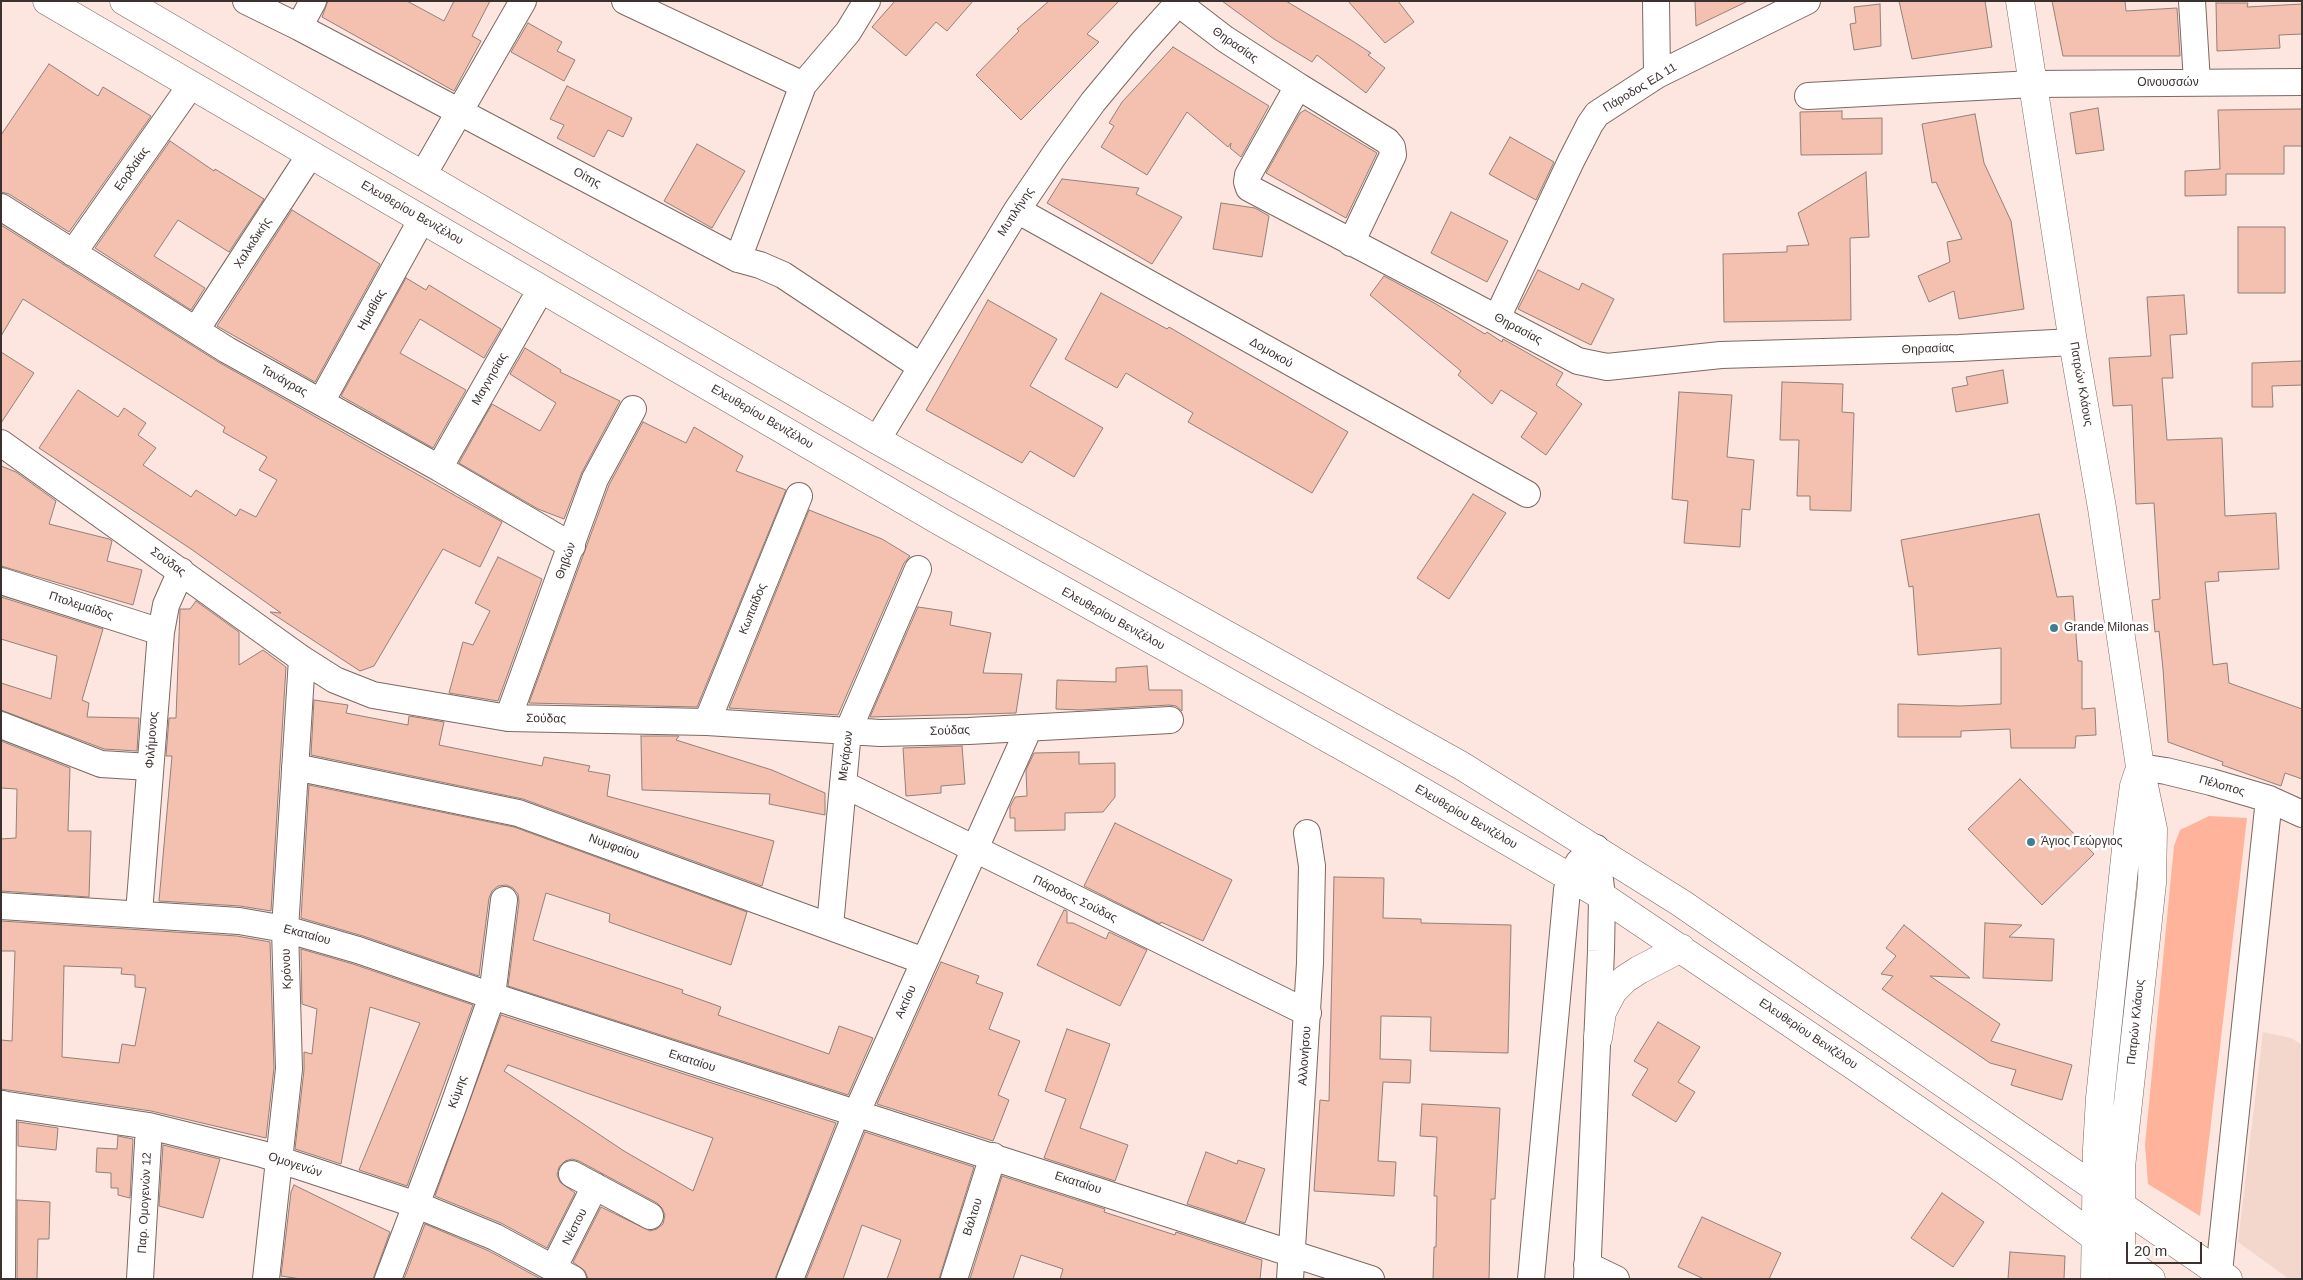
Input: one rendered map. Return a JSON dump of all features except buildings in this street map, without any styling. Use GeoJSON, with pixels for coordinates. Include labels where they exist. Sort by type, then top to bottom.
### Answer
{"type":"FeatureCollection","features":[{"type":"Feature","properties":{"kind":"main road","name":"Ελευθερίου Βενιζέλου"},"geometry":{"type":"LineString","coordinates":[[47,1],[310,156],[422,219],[943,523],[1392,774],[1602,896],[1681,948],[1999,1167],[2095,1237],[2121,1268],[2151,1279]]}},
{"type":"Feature","properties":{"kind":"main road"},"geometry":{"type":"LineString","coordinates":[[124,1],[877,440],[1462,766],[1681,902],[2223,1275]]}},
{"type":"Feature","properties":{"kind":"main road","name":"Πατρών Κλάους"},"geometry":{"type":"LineString","coordinates":[[2020,1],[2073,342],[2102,508],[2140,768],[2152,819],[2154,851],[2122,1152],[2120,1205],[2121,1268]]}},
{"type":"Feature","properties":{"kind":"main road","name":"Πατρών Κλάους"},"geometry":{"type":"LineString","coordinates":[[2095,1279],[2096,1188],[2102,1072],[2132,800],[2140,768]]}},
{"type":"Feature","properties":{"kind":"main road"},"geometry":{"type":"LineString","coordinates":[[1598,1038],[1602,1012],[1613,991],[1632,974],[1653,961],[1681,948]]}},
{"type":"Feature","properties":{"kind":"street","name":"Οίτης"},"geometry":{"type":"LineString","coordinates":[[246,1],[460,111],[738,259],[760,265],[783,275],[920,366]]}},
{"type":"Feature","properties":{"kind":"street"},"geometry":{"type":"LineString","coordinates":[[299,27],[312,1]]}},
{"type":"Feature","properties":{"kind":"street"},"geometry":{"type":"LineString","coordinates":[[423,175],[523,1]]}},
{"type":"Feature","properties":{"kind":"street"},"geometry":{"type":"LineString","coordinates":[[625,1],[803,85]]}},
{"type":"Feature","properties":{"kind":"street"},"geometry":{"type":"LineString","coordinates":[[738,259],[803,85],[848,32],[867,1]]}},
{"type":"Feature","properties":{"kind":"street"},"geometry":{"type":"LineString","coordinates":[[1656,1],[1657,75]]}},
{"type":"Feature","properties":{"kind":"street","name":"Πάροδος ΕΔ 11"},"geometry":{"type":"LineString","coordinates":[[1496,318],[1590,124],[1609,105],[1657,75],[1807,1]]}},
{"type":"Feature","properties":{"kind":"street"},"geometry":{"type":"LineString","coordinates":[[2192,1],[2198,82]]}},
{"type":"Feature","properties":{"kind":"street","name":"Θηρασίας"},"geometry":{"type":"LineString","coordinates":[[1179,2],[1225,39],[1298,86],[1248,175],[1247,182],[1249,188],[1578,361],[1607,367],[1721,355],[1959,348],[2073,342]]}},
{"type":"Feature","properties":{"kind":"street","name":"Μυτιλήνης"},"geometry":{"type":"LineString","coordinates":[[877,440],[920,366],[1017,210],[1093,102],[1179,2]]}},
{"type":"Feature","properties":{"kind":"street","name":"Οινουσσών"},"geometry":{"type":"LineString","coordinates":[[1808,96],[2033,84],[2302,82]]}},
{"type":"Feature","properties":{"kind":"street","name":"Εορδαίας"},"geometry":{"type":"LineString","coordinates":[[73,253],[191,85]]}},
{"type":"Feature","properties":{"kind":"street"},"geometry":{"type":"LineString","coordinates":[[1298,86],[1387,141],[1392,147],[1393,156],[1351,243]]}},
{"type":"Feature","properties":{"kind":"street","name":"Χαλκιδικής"},"geometry":{"type":"LineString","coordinates":[[196,330],[310,156]]}},
{"type":"Feature","properties":{"kind":"street","name":"Τανάγρας"},"geometry":{"type":"LineString","coordinates":[[1,207],[196,330],[440,468],[572,546]]}},
{"type":"Feature","properties":{"kind":"street","name":"Δομοκού"},"geometry":{"type":"LineString","coordinates":[[1017,210],[1527,494]]}},
{"type":"Feature","properties":{"kind":"street","name":"Ημαθίας"},"geometry":{"type":"LineString","coordinates":[[321,402],[422,219]]}},
{"type":"Feature","properties":{"kind":"street","name":"Μαγνησίας"},"geometry":{"type":"LineString","coordinates":[[440,468],[541,289]]}},
{"type":"Feature","properties":{"kind":"street","name":"Θηβών"},"geometry":{"type":"LineString","coordinates":[[508,718],[595,479],[633,409]]}},
{"type":"Feature","properties":{"kind":"street","name":"Σούδας"},"geometry":{"type":"LineString","coordinates":[[1,443],[182,571],[302,659],[335,680],[373,695],[508,718],[706,722],[908,733],[1170,720]]}},
{"type":"Feature","properties":{"kind":"street","name":"Κωπαίδος"},"geometry":{"type":"LineString","coordinates":[[706,722],[799,496]]}},
{"type":"Feature","properties":{"kind":"street","name":"Μεγάρων"},"geometry":{"type":"LineString","coordinates":[[830,926],[848,731],[918,569]]}},
{"type":"Feature","properties":{"kind":"street","name":"Φιλήμονος"},"geometry":{"type":"LineString","coordinates":[[139,913],[161,632],[166,605],[182,571]]}},
{"type":"Feature","properties":{"kind":"street","name":"Πτολεμαίδος"},"geometry":{"type":"LineString","coordinates":[[1,582],[161,632]]}},
{"type":"Feature","properties":{"kind":"street","name":"Κρόνου"},"geometry":{"type":"LineString","coordinates":[[266,1279],[289,1069],[285,929],[302,659]]}},
{"type":"Feature","properties":{"kind":"street"},"geometry":{"type":"LineString","coordinates":[[1,725],[101,764],[150,768]]}},
{"type":"Feature","properties":{"kind":"street","name":"Ακτίου"},"geometry":{"type":"LineString","coordinates":[[790,1279],[856,1114],[1029,728]]}},
{"type":"Feature","properties":{"kind":"street","name":"Νυμφαίου"},"geometry":{"type":"LineString","coordinates":[[295,768],[518,813],[924,961]]}},
{"type":"Feature","properties":{"kind":"street","name":"Πέλοπος"},"geometry":{"type":"LineString","coordinates":[[2140,768],[2166,771],[2270,799],[2302,814]]}},
{"type":"Feature","properties":{"kind":"street","name":"Πάροδος Σούδας"},"geometry":{"type":"LineString","coordinates":[[843,784],[1308,1013]]}},
{"type":"Feature","properties":{"kind":"street"},"geometry":{"type":"LineString","coordinates":[[2223,1275],[2270,799]]}},
{"type":"Feature","properties":{"kind":"street","name":"Αλλονήσου"},"geometry":{"type":"LineString","coordinates":[[1290,1279],[1308,1013],[1312,866],[1307,833]]}},
{"type":"Feature","properties":{"kind":"street"},"geometry":{"type":"LineString","coordinates":[[1531,1279],[1566,890],[1570,877],[1579,862],[1596,848]]}},
{"type":"Feature","properties":{"kind":"street"},"geometry":{"type":"LineString","coordinates":[[1596,848],[1602,896],[1598,1038],[1587,1272],[1616,1279]]}},
{"type":"Feature","properties":{"kind":"street","name":"Κύμης"},"geometry":{"type":"LineString","coordinates":[[388,1279],[417,1205],[492,996],[504,900]]}},
{"type":"Feature","properties":{"kind":"street","name":"Εκαταίου"},"geometry":{"type":"LineString","coordinates":[[1,906],[139,913],[240,921],[285,929],[358,950],[492,996],[1370,1279]]}},
{"type":"Feature","properties":{"kind":"street"},"geometry":{"type":"LineString","coordinates":[[2,1104],[2,1279]]}},
{"type":"Feature","properties":{"kind":"street","name":"Ομογενών"},"geometry":{"type":"LineString","coordinates":[[2,1104],[149,1126],[279,1160],[417,1205],[495,1237],[563,1273]]}},
{"type":"Feature","properties":{"kind":"street","name":"Παρ. Ομογενών 12"},"geometry":{"type":"LineString","coordinates":[[140,1279],[149,1126]]}},
{"type":"Feature","properties":{"kind":"street","name":"Βάλτου"},"geometry":{"type":"LineString","coordinates":[[954,1279],[993,1156]]}},
{"type":"Feature","properties":{"kind":"street"},"geometry":{"type":"LineString","coordinates":[[572,1174],[650,1216]]}},
{"type":"Feature","properties":{"kind":"street","name":"Νέστου"},"geometry":{"type":"LineString","coordinates":[[563,1273],[595,1186]]}},
{"type":"Feature","properties":{"kind":"shaded area"},"geometry":{"type":"Polygon","coordinates":[[[2209,816],[2247,818],[2200,1216],[2148,1184],[2145,1145],[2174,846],[2180,830],[2209,816]]]}},
{"type":"Feature","properties":{"kind":"shaded area"},"geometry":{"type":"Polygon","coordinates":[[[2263,1032],[2291,1038],[2302,1045],[2302,1279],[2289,1279],[2238,1242],[2263,1032]]]}},
{"type":"Feature","properties":{"kind":"place","name":"Grande Milonas"},"geometry":{"type":"Point","coordinates":[2054,628]}},
{"type":"Feature","properties":{"kind":"place","name":"Άγιος Γεώργιος"},"geometry":{"type":"Point","coordinates":[2031,842]}}]}
